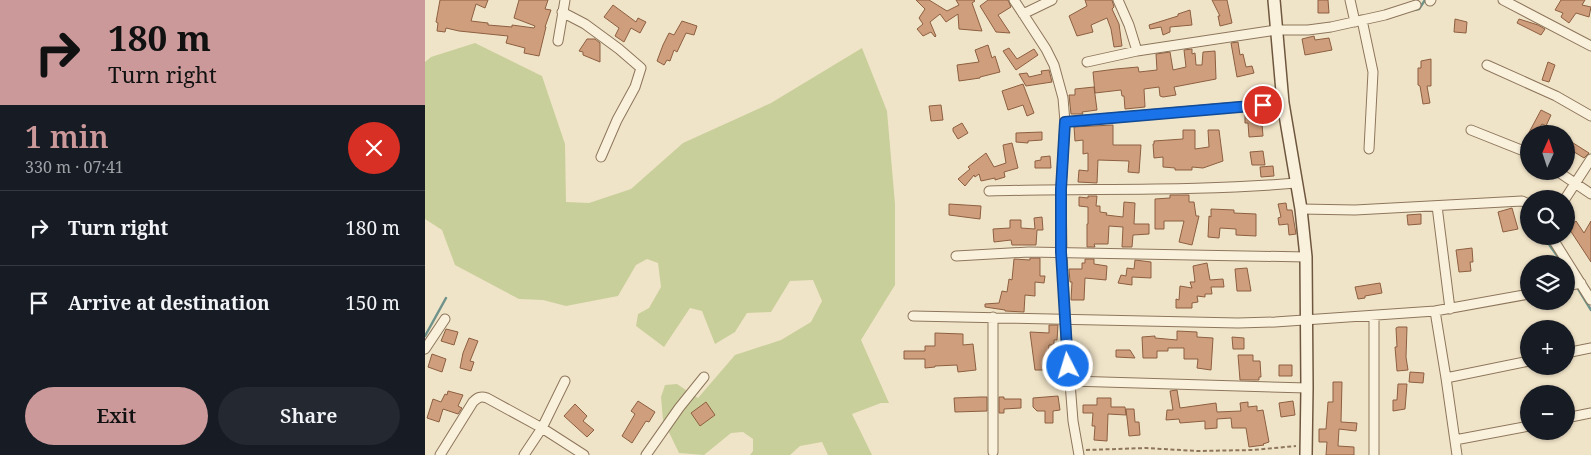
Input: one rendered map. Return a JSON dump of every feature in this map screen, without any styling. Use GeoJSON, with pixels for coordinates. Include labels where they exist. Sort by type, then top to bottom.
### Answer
{"type":"FeatureCollection","features":[{"type":"Feature","properties":{"kind":"main road"},"geometry":{"type":"LineString","coordinates":[[1274,0],[1283,103],[1301,209],[1306,257],[1306,450]]}},
{"type":"Feature","properties":{"kind":"street"},"geometry":{"type":"LineString","coordinates":[[558,41],[561,12],[565,0]]}},
{"type":"Feature","properties":{"kind":"street"},"geometry":{"type":"LineString","coordinates":[[1014,0],[1046,49],[1054,65],[1063,98],[1065,122],[1061,189],[1061,252],[1073,421],[1079,453]]}},
{"type":"Feature","properties":{"kind":"street"},"geometry":{"type":"LineString","coordinates":[[1023,14],[1052,0]]}},
{"type":"Feature","properties":{"kind":"street"},"geometry":{"type":"LineString","coordinates":[[1118,0],[1129,25],[1137,51]]}},
{"type":"Feature","properties":{"kind":"street"},"geometry":{"type":"LineString","coordinates":[[1350,0],[1373,72],[1369,149]]}},
{"type":"Feature","properties":{"kind":"street"},"geometry":{"type":"LineString","coordinates":[[1503,0],[1591,46]]}},
{"type":"Feature","properties":{"kind":"street"},"geometry":{"type":"LineString","coordinates":[[1087,62],[1137,51],[1276,30],[1319,29],[1358,21],[1416,5]]}},
{"type":"Feature","properties":{"kind":"street"},"geometry":{"type":"LineString","coordinates":[[561,12],[585,24],[641,68],[635,87],[614,126],[601,157]]}},
{"type":"Feature","properties":{"kind":"street"},"geometry":{"type":"LineString","coordinates":[[1487,65],[1556,96],[1591,116]]}},
{"type":"Feature","properties":{"kind":"street"},"geometry":{"type":"LineString","coordinates":[[1065,122],[1283,103]]}},
{"type":"Feature","properties":{"kind":"street"},"geometry":{"type":"LineString","coordinates":[[1471,130],[1520,149]]}},
{"type":"Feature","properties":{"kind":"street"},"geometry":{"type":"LineString","coordinates":[[1571,190],[1591,159]]}},
{"type":"Feature","properties":{"kind":"street"},"geometry":{"type":"LineString","coordinates":[[1571,180],[1591,194]]}},
{"type":"Feature","properties":{"kind":"street"},"geometry":{"type":"LineString","coordinates":[[989,191],[1206,189],[1296,183]]}},
{"type":"Feature","properties":{"kind":"street"},"geometry":{"type":"LineString","coordinates":[[1301,209],[1355,210],[1520,202]]}},
{"type":"Feature","properties":{"kind":"street"},"geometry":{"type":"LineString","coordinates":[[1437,206],[1450,308]]}},
{"type":"Feature","properties":{"kind":"street"},"geometry":{"type":"LineString","coordinates":[[1557,245],[1591,300]]}},
{"type":"Feature","properties":{"kind":"street"},"geometry":{"type":"LineString","coordinates":[[956,256],[1061,252],[1306,257]]}},
{"type":"Feature","properties":{"kind":"street"},"geometry":{"type":"LineString","coordinates":[[1575,284],[1581,283]]}},
{"type":"Feature","properties":{"kind":"street"},"geometry":{"type":"LineString","coordinates":[[913,316],[1239,323],[1435,311],[1520,296]]}},
{"type":"Feature","properties":{"kind":"street"},"geometry":{"type":"LineString","coordinates":[[1435,311],[1457,455]]}},
{"type":"Feature","properties":{"kind":"street"},"geometry":{"type":"LineString","coordinates":[[1374,316],[1374,455]]}},
{"type":"Feature","properties":{"kind":"street"},"geometry":{"type":"LineString","coordinates":[[993,317],[993,452]]}},
{"type":"Feature","properties":{"kind":"street"},"geometry":{"type":"LineString","coordinates":[[425,349],[445,319]]}},
{"type":"Feature","properties":{"kind":"street"},"geometry":{"type":"LineString","coordinates":[[1575,351],[1591,348]]}},
{"type":"Feature","properties":{"kind":"street"},"geometry":{"type":"LineString","coordinates":[[1446,378],[1520,363]]}},
{"type":"Feature","properties":{"kind":"street"},"geometry":{"type":"LineString","coordinates":[[646,455],[704,377]]}},
{"type":"Feature","properties":{"kind":"street"},"geometry":{"type":"LineString","coordinates":[[524,455],[542,428],[565,381]]}},
{"type":"Feature","properties":{"kind":"street"},"geometry":{"type":"LineString","coordinates":[[1070,381],[1307,388]]}},
{"type":"Feature","properties":{"kind":"street"},"geometry":{"type":"LineString","coordinates":[[441,455],[473,402],[477,398],[482,397],[542,428],[585,455]]}},
{"type":"Feature","properties":{"kind":"street"},"geometry":{"type":"LineString","coordinates":[[1575,416],[1591,413]]}},
{"type":"Feature","properties":{"kind":"street"},"geometry":{"type":"LineString","coordinates":[[1455,440],[1520,428]]}},
{"type":"Feature","properties":{"kind":"path"},"geometry":{"type":"LineString","coordinates":[[1079,453],[1146,448],[1198,452],[1306,450]]}},
{"type":"Feature","properties":{"kind":"green space"},"geometry":{"type":"Polygon","coordinates":[[[475,43],[542,76],[565,144],[566,202],[589,203],[631,189],[683,143],[771,103],[862,48],[887,111],[895,204],[895,285],[861,340],[889,403],[881,403],[852,414],[872,455],[828,455],[822,442],[800,446],[790,455],[750,455],[753,451],[753,439],[743,432],[731,433],[704,455],[679,453],[663,420],[661,397],[665,385],[677,384],[698,398],[735,355],[781,340],[811,322],[822,301],[813,280],[790,281],[771,312],[747,313],[735,332],[715,344],[702,311],[690,308],[664,347],[636,326],[638,314],[649,308],[661,287],[658,263],[647,259],[636,265],[618,296],[566,306],[543,300],[519,299],[455,265],[442,230],[425,219],[425,62],[431,57],[475,43]]]}},
{"type":"Feature","properties":{"kind":"building"},"geometry":{"type":"Polygon","coordinates":[[[440,0],[488,0],[485,8],[476,4],[471,21],[488,23],[488,25],[512,27],[512,25],[534,28],[535,26],[514,18],[519,0],[548,0],[545,9],[551,10],[545,27],[539,56],[524,53],[525,48],[506,43],[508,36],[446,28],[445,32],[437,31],[438,23],[436,22],[440,0]]]}},
{"type":"Feature","properties":{"kind":"building"},"geometry":{"type":"Polygon","coordinates":[[[916,0],[929,0],[947,11],[959,5],[956,0],[974,0],[972,3],[982,31],[959,29],[958,14],[946,22],[940,14],[930,22],[936,36],[931,32],[923,36],[917,29],[923,24],[919,18],[925,9],[916,0]]]}},
{"type":"Feature","properties":{"kind":"building"},"geometry":{"type":"Polygon","coordinates":[[[988,0],[1008,0],[1011,7],[998,15],[1010,33],[996,32],[980,6],[988,0]]]}},
{"type":"Feature","properties":{"kind":"building"},"geometry":{"type":"Polygon","coordinates":[[[1085,0],[1112,0],[1114,7],[1112,9],[1119,24],[1122,46],[1114,47],[1107,18],[1091,25],[1093,32],[1077,36],[1069,16],[1087,6],[1085,0]]]}},
{"type":"Feature","properties":{"kind":"building"},"geometry":{"type":"Polygon","coordinates":[[[1212,0],[1227,0],[1232,23],[1220,26],[1218,16],[1220,16],[1212,0]]]}},
{"type":"Feature","properties":{"kind":"building"},"geometry":{"type":"Polygon","coordinates":[[[1318,0],[1328,0],[1329,13],[1318,13],[1318,0]]]}},
{"type":"Feature","properties":{"kind":"building"},"geometry":{"type":"Polygon","coordinates":[[[1561,0],[1585,0],[1582,5],[1591,7],[1589,17],[1576,13],[1569,23],[1561,17],[1563,13],[1555,10],[1561,0]]]}},
{"type":"Feature","properties":{"kind":"building"},"geometry":{"type":"Polygon","coordinates":[[[613,5],[636,22],[638,18],[646,22],[640,33],[631,28],[624,42],[615,36],[619,28],[604,17],[613,5]]]}},
{"type":"Feature","properties":{"kind":"building"},"geometry":{"type":"Polygon","coordinates":[[[1190,10],[1192,25],[1170,27],[1170,32],[1163,35],[1161,27],[1150,29],[1149,25],[1178,16],[1178,14],[1190,10]]]}},
{"type":"Feature","properties":{"kind":"building"},"geometry":{"type":"Polygon","coordinates":[[[1455,19],[1467,22],[1466,33],[1454,32],[1455,19]]]}},
{"type":"Feature","properties":{"kind":"building"},"geometry":{"type":"Polygon","coordinates":[[[1519,19],[1545,29],[1541,35],[1517,23],[1519,19]]]}},
{"type":"Feature","properties":{"kind":"building"},"geometry":{"type":"Polygon","coordinates":[[[682,21],[697,26],[694,35],[686,33],[677,52],[674,50],[670,61],[667,60],[664,65],[657,61],[663,45],[669,33],[674,35],[682,21]]]}},
{"type":"Feature","properties":{"kind":"building"},"geometry":{"type":"Polygon","coordinates":[[[1314,36],[1315,40],[1329,38],[1332,50],[1305,55],[1302,39],[1314,36]]]}},
{"type":"Feature","properties":{"kind":"building"},"geometry":{"type":"Polygon","coordinates":[[[587,39],[595,39],[600,43],[600,62],[583,55],[583,52],[579,51],[587,39]]]}},
{"type":"Feature","properties":{"kind":"building"},"geometry":{"type":"Polygon","coordinates":[[[1238,42],[1240,55],[1243,54],[1246,67],[1252,66],[1254,73],[1237,77],[1231,43],[1238,42]]]}},
{"type":"Feature","properties":{"kind":"building"},"geometry":{"type":"Polygon","coordinates":[[[988,45],[992,58],[995,56],[1000,72],[980,78],[959,81],[957,65],[979,62],[975,50],[988,45]]]}},
{"type":"Feature","properties":{"kind":"building"},"geometry":{"type":"Polygon","coordinates":[[[1009,48],[1017,59],[1034,49],[1038,55],[1016,70],[1003,51],[1009,48]]]}},
{"type":"Feature","properties":{"kind":"building"},"geometry":{"type":"Polygon","coordinates":[[[1192,49],[1192,54],[1195,53],[1196,65],[1202,65],[1203,52],[1215,51],[1216,79],[1174,87],[1176,95],[1163,97],[1160,96],[1159,87],[1144,89],[1145,107],[1125,109],[1124,96],[1122,96],[1121,90],[1095,93],[1093,72],[1138,67],[1139,72],[1157,70],[1156,54],[1170,52],[1173,70],[1186,67],[1184,50],[1192,49]]]}},
{"type":"Feature","properties":{"kind":"building"},"geometry":{"type":"Polygon","coordinates":[[[1431,59],[1431,86],[1427,86],[1430,103],[1423,104],[1420,86],[1418,85],[1418,68],[1421,68],[1421,61],[1431,59]]]}},
{"type":"Feature","properties":{"kind":"building"},"geometry":{"type":"Polygon","coordinates":[[[1548,62],[1555,65],[1549,82],[1542,80],[1548,62]]]}},
{"type":"Feature","properties":{"kind":"building"},"geometry":{"type":"Polygon","coordinates":[[[1049,70],[1052,82],[1026,86],[1019,74],[1027,73],[1029,77],[1042,74],[1041,71],[1049,70]]]}},
{"type":"Feature","properties":{"kind":"building"},"geometry":{"type":"Polygon","coordinates":[[[1023,84],[1034,113],[1027,116],[1023,105],[1008,110],[1002,91],[1023,84]]]}},
{"type":"Feature","properties":{"kind":"building"},"geometry":{"type":"Polygon","coordinates":[[[1094,87],[1097,110],[1082,112],[1083,114],[1071,114],[1069,95],[1075,95],[1075,89],[1094,87]]]}},
{"type":"Feature","properties":{"kind":"building"},"geometry":{"type":"Polygon","coordinates":[[[941,105],[943,120],[931,121],[929,106],[941,105]]]}},
{"type":"Feature","properties":{"kind":"building"},"geometry":{"type":"Polygon","coordinates":[[[1541,110],[1551,115],[1546,125],[1533,125],[1541,110]]]}},
{"type":"Feature","properties":{"kind":"building"},"geometry":{"type":"Polygon","coordinates":[[[1259,112],[1263,136],[1249,137],[1248,123],[1245,123],[1245,113],[1259,112]]]}},
{"type":"Feature","properties":{"kind":"building"},"geometry":{"type":"Polygon","coordinates":[[[962,123],[968,133],[958,139],[953,128],[962,123]]]}},
{"type":"Feature","properties":{"kind":"building"},"geometry":{"type":"Polygon","coordinates":[[[1113,125],[1113,145],[1141,145],[1139,173],[1128,172],[1129,161],[1098,160],[1097,183],[1078,182],[1079,170],[1088,171],[1088,153],[1083,154],[1083,140],[1075,141],[1074,127],[1113,125]]]}},
{"type":"Feature","properties":{"kind":"building"},"geometry":{"type":"Polygon","coordinates":[[[1183,130],[1195,130],[1195,149],[1209,147],[1208,130],[1219,130],[1223,161],[1203,168],[1192,167],[1192,170],[1175,170],[1175,168],[1163,167],[1163,157],[1154,158],[1154,141],[1183,139],[1183,130]]]}},
{"type":"Feature","properties":{"kind":"building"},"geometry":{"type":"Polygon","coordinates":[[[1042,132],[1042,140],[1028,141],[1028,143],[1016,142],[1016,133],[1042,132]]]}},
{"type":"Feature","properties":{"kind":"building"},"geometry":{"type":"Polygon","coordinates":[[[1012,143],[1018,168],[1004,172],[1005,177],[981,181],[979,174],[975,177],[974,175],[965,186],[958,179],[970,169],[968,167],[986,153],[994,167],[1006,163],[1003,145],[1012,143]]]}},
{"type":"Feature","properties":{"kind":"building"},"geometry":{"type":"Polygon","coordinates":[[[1575,144],[1589,153],[1584,158],[1575,152],[1575,144]]]}},
{"type":"Feature","properties":{"kind":"building"},"geometry":{"type":"Polygon","coordinates":[[[1263,151],[1265,165],[1252,165],[1250,152],[1263,151]]]}},
{"type":"Feature","properties":{"kind":"building"},"geometry":{"type":"Polygon","coordinates":[[[1050,156],[1051,168],[1035,168],[1035,161],[1041,160],[1041,157],[1050,156]]]}},
{"type":"Feature","properties":{"kind":"building"},"geometry":{"type":"Polygon","coordinates":[[[1273,166],[1274,176],[1261,177],[1260,167],[1273,166]]]}},
{"type":"Feature","properties":{"kind":"building"},"geometry":{"type":"Polygon","coordinates":[[[1170,195],[1189,195],[1189,202],[1194,202],[1196,216],[1199,216],[1192,245],[1179,242],[1184,221],[1164,221],[1164,229],[1155,229],[1155,199],[1170,198],[1170,195]]]}},
{"type":"Feature","properties":{"kind":"building"},"geometry":{"type":"Polygon","coordinates":[[[1088,196],[1097,196],[1096,206],[1100,206],[1100,212],[1107,213],[1106,215],[1123,217],[1124,202],[1135,203],[1134,224],[1149,224],[1149,234],[1133,235],[1132,247],[1122,247],[1123,227],[1109,226],[1108,244],[1094,244],[1095,247],[1087,247],[1088,207],[1079,206],[1079,197],[1088,198],[1088,196]]]}},
{"type":"Feature","properties":{"kind":"building"},"geometry":{"type":"Polygon","coordinates":[[[1286,203],[1287,210],[1292,210],[1296,234],[1289,235],[1288,224],[1279,225],[1278,218],[1281,217],[1278,204],[1286,203]]]}},
{"type":"Feature","properties":{"kind":"building"},"geometry":{"type":"Polygon","coordinates":[[[949,204],[981,206],[980,219],[949,215],[949,204]]]}},
{"type":"Feature","properties":{"kind":"building"},"geometry":{"type":"Polygon","coordinates":[[[1512,208],[1518,229],[1503,232],[1498,212],[1512,208]]]}},
{"type":"Feature","properties":{"kind":"building"},"geometry":{"type":"Polygon","coordinates":[[[1211,209],[1234,210],[1234,213],[1256,214],[1256,236],[1236,235],[1236,229],[1220,228],[1219,238],[1208,237],[1211,209]]]}},
{"type":"Feature","properties":{"kind":"building"},"geometry":{"type":"Polygon","coordinates":[[[1421,214],[1421,224],[1408,225],[1407,215],[1421,214]]]}},
{"type":"Feature","properties":{"kind":"building"},"geometry":{"type":"Polygon","coordinates":[[[1042,217],[1043,230],[1037,230],[1036,245],[1012,245],[1011,240],[994,242],[993,229],[1010,228],[1010,220],[1021,220],[1021,228],[1035,229],[1034,218],[1042,217]]]}},
{"type":"Feature","properties":{"kind":"building"},"geometry":{"type":"Polygon","coordinates":[[[1591,221],[1591,262],[1575,238],[1575,222],[1584,233],[1591,221]]]}},
{"type":"Feature","properties":{"kind":"building"},"geometry":{"type":"Polygon","coordinates":[[[1472,248],[1473,262],[1470,262],[1471,271],[1459,272],[1456,250],[1472,248]]]}},
{"type":"Feature","properties":{"kind":"building"},"geometry":{"type":"Polygon","coordinates":[[[1030,258],[1040,258],[1040,276],[1045,276],[1044,283],[1035,282],[1035,296],[1025,295],[1024,312],[985,307],[985,304],[999,303],[1002,291],[1007,292],[1009,279],[1012,280],[1014,259],[1030,260],[1030,258]]]}},
{"type":"Feature","properties":{"kind":"building"},"geometry":{"type":"Polygon","coordinates":[[[1085,259],[1094,259],[1094,264],[1107,266],[1106,280],[1085,278],[1084,300],[1071,300],[1072,282],[1070,282],[1069,269],[1082,269],[1082,263],[1085,263],[1085,259]]]}},
{"type":"Feature","properties":{"kind":"building"},"geometry":{"type":"Polygon","coordinates":[[[1135,260],[1151,262],[1151,278],[1132,277],[1132,285],[1118,283],[1121,275],[1126,276],[1127,268],[1134,269],[1135,260]]]}},
{"type":"Feature","properties":{"kind":"building"},"geometry":{"type":"Polygon","coordinates":[[[1207,263],[1210,280],[1223,279],[1224,287],[1211,287],[1212,294],[1205,294],[1205,297],[1197,296],[1198,302],[1192,303],[1192,308],[1176,308],[1176,299],[1179,300],[1180,286],[1192,288],[1190,282],[1195,282],[1193,266],[1207,263]]]}},
{"type":"Feature","properties":{"kind":"building"},"geometry":{"type":"Polygon","coordinates":[[[1247,268],[1251,291],[1237,291],[1235,269],[1247,268]]]}},
{"type":"Feature","properties":{"kind":"building"},"geometry":{"type":"Polygon","coordinates":[[[1380,283],[1382,293],[1358,299],[1355,287],[1380,283]]]}},
{"type":"Feature","properties":{"kind":"building"},"geometry":{"type":"Polygon","coordinates":[[[1049,325],[1058,325],[1057,340],[1054,340],[1054,345],[1049,345],[1044,370],[1035,370],[1030,332],[1049,333],[1049,325]]]}},
{"type":"Feature","properties":{"kind":"building"},"geometry":{"type":"Polygon","coordinates":[[[1407,327],[1406,357],[1408,370],[1397,371],[1395,347],[1397,347],[1396,328],[1407,327]]]}},
{"type":"Feature","properties":{"kind":"building"},"geometry":{"type":"Polygon","coordinates":[[[446,329],[458,332],[454,345],[441,341],[446,329]]]}},
{"type":"Feature","properties":{"kind":"building"},"geometry":{"type":"Polygon","coordinates":[[[1177,331],[1197,332],[1197,337],[1213,338],[1211,370],[1197,368],[1198,359],[1184,359],[1184,348],[1168,348],[1168,351],[1157,351],[1157,358],[1143,358],[1142,337],[1155,336],[1155,338],[1177,340],[1177,331]]]}},
{"type":"Feature","properties":{"kind":"building"},"geometry":{"type":"Polygon","coordinates":[[[935,333],[963,334],[963,345],[973,344],[976,370],[958,372],[957,365],[925,368],[925,359],[904,359],[904,351],[925,351],[925,346],[935,346],[935,333]]]}},
{"type":"Feature","properties":{"kind":"building"},"geometry":{"type":"Polygon","coordinates":[[[1232,337],[1244,338],[1244,349],[1233,349],[1232,337]]]}},
{"type":"Feature","properties":{"kind":"building"},"geometry":{"type":"Polygon","coordinates":[[[469,338],[478,341],[470,361],[474,362],[471,371],[460,368],[469,338]]]}},
{"type":"Feature","properties":{"kind":"building"},"geometry":{"type":"Polygon","coordinates":[[[1116,350],[1130,350],[1135,358],[1116,357],[1116,350]]]}},
{"type":"Feature","properties":{"kind":"building"},"geometry":{"type":"Polygon","coordinates":[[[432,354],[446,359],[442,372],[428,367],[432,354]]]}},
{"type":"Feature","properties":{"kind":"building"},"geometry":{"type":"Polygon","coordinates":[[[1238,355],[1253,355],[1253,361],[1260,361],[1261,377],[1259,377],[1259,380],[1240,380],[1238,355]]]}},
{"type":"Feature","properties":{"kind":"building"},"geometry":{"type":"Polygon","coordinates":[[[1279,365],[1292,365],[1292,376],[1279,376],[1279,365]]]}},
{"type":"Feature","properties":{"kind":"building"},"geometry":{"type":"Polygon","coordinates":[[[1410,372],[1424,373],[1423,383],[1409,382],[1410,372]]]}},
{"type":"Feature","properties":{"kind":"building"},"geometry":{"type":"Polygon","coordinates":[[[1333,382],[1342,382],[1341,422],[1357,423],[1356,431],[1339,429],[1338,446],[1354,447],[1354,455],[1326,455],[1327,442],[1319,442],[1319,429],[1326,429],[1328,402],[1333,402],[1333,382]]]}},
{"type":"Feature","properties":{"kind":"building"},"geometry":{"type":"Polygon","coordinates":[[[1398,384],[1407,384],[1405,409],[1393,411],[1393,400],[1397,400],[1398,384]]]}},
{"type":"Feature","properties":{"kind":"building"},"geometry":{"type":"Polygon","coordinates":[[[1177,390],[1180,408],[1216,403],[1217,412],[1241,411],[1240,403],[1248,402],[1248,407],[1257,406],[1257,411],[1263,410],[1269,442],[1264,445],[1249,447],[1246,428],[1232,428],[1231,418],[1217,419],[1217,428],[1205,429],[1205,421],[1180,423],[1179,419],[1166,420],[1167,410],[1173,410],[1170,391],[1177,390]]]}},
{"type":"Feature","properties":{"kind":"building"},"geometry":{"type":"Polygon","coordinates":[[[448,391],[463,395],[458,406],[462,408],[458,414],[443,409],[439,422],[427,418],[433,399],[441,402],[448,391]]]}},
{"type":"Feature","properties":{"kind":"building"},"geometry":{"type":"Polygon","coordinates":[[[1058,396],[1060,410],[1053,411],[1053,423],[1045,423],[1045,411],[1037,411],[1033,407],[1033,398],[1058,396]]]}},
{"type":"Feature","properties":{"kind":"building"},"geometry":{"type":"Polygon","coordinates":[[[987,397],[987,411],[955,412],[954,398],[987,397]]]}},
{"type":"Feature","properties":{"kind":"building"},"geometry":{"type":"Polygon","coordinates":[[[999,397],[1004,397],[1004,399],[1021,399],[1021,408],[1004,409],[1004,413],[999,413],[999,397]]]}},
{"type":"Feature","properties":{"kind":"building"},"geometry":{"type":"Polygon","coordinates":[[[1097,398],[1111,398],[1111,407],[1125,407],[1126,415],[1108,414],[1107,441],[1094,440],[1095,426],[1092,426],[1093,413],[1083,413],[1083,405],[1097,405],[1097,398]]]}},
{"type":"Feature","properties":{"kind":"building"},"geometry":{"type":"Polygon","coordinates":[[[638,401],[655,412],[649,422],[646,421],[632,443],[622,436],[635,414],[631,411],[638,401]]]}},
{"type":"Feature","properties":{"kind":"building"},"geometry":{"type":"Polygon","coordinates":[[[1293,401],[1295,415],[1281,417],[1279,403],[1293,401]]]}},
{"type":"Feature","properties":{"kind":"building"},"geometry":{"type":"Polygon","coordinates":[[[706,402],[715,415],[700,426],[691,413],[706,402]]]}},
{"type":"Feature","properties":{"kind":"building"},"geometry":{"type":"Polygon","coordinates":[[[575,404],[587,416],[583,421],[594,430],[587,437],[564,416],[575,404]]]}},
{"type":"Feature","properties":{"kind":"building"},"geometry":{"type":"Polygon","coordinates":[[[1126,409],[1134,409],[1135,422],[1139,422],[1140,435],[1129,436],[1126,409]]]}},
{"type":"Feature","properties":{"kind":"waterway"},"geometry":{"type":"LineString","coordinates":[[1414,10],[1419,9],[1425,0]]}},
{"type":"Feature","properties":{"kind":"waterway"},"geometry":{"type":"LineString","coordinates":[[1549,245],[1557,255]]}},
{"type":"Feature","properties":{"kind":"waterway"},"geometry":{"type":"LineString","coordinates":[[1577,287],[1591,310]]}},
{"type":"Feature","properties":{"kind":"waterway"},"geometry":{"type":"LineString","coordinates":[[425,336],[446,298]]}},
{"type":"Feature","properties":{"kind":"route"},"geometry":{"type":"LineString","coordinates":[[1068,366],[1061,252],[1061,189],[1065,122],[1263,105]]}}]}
